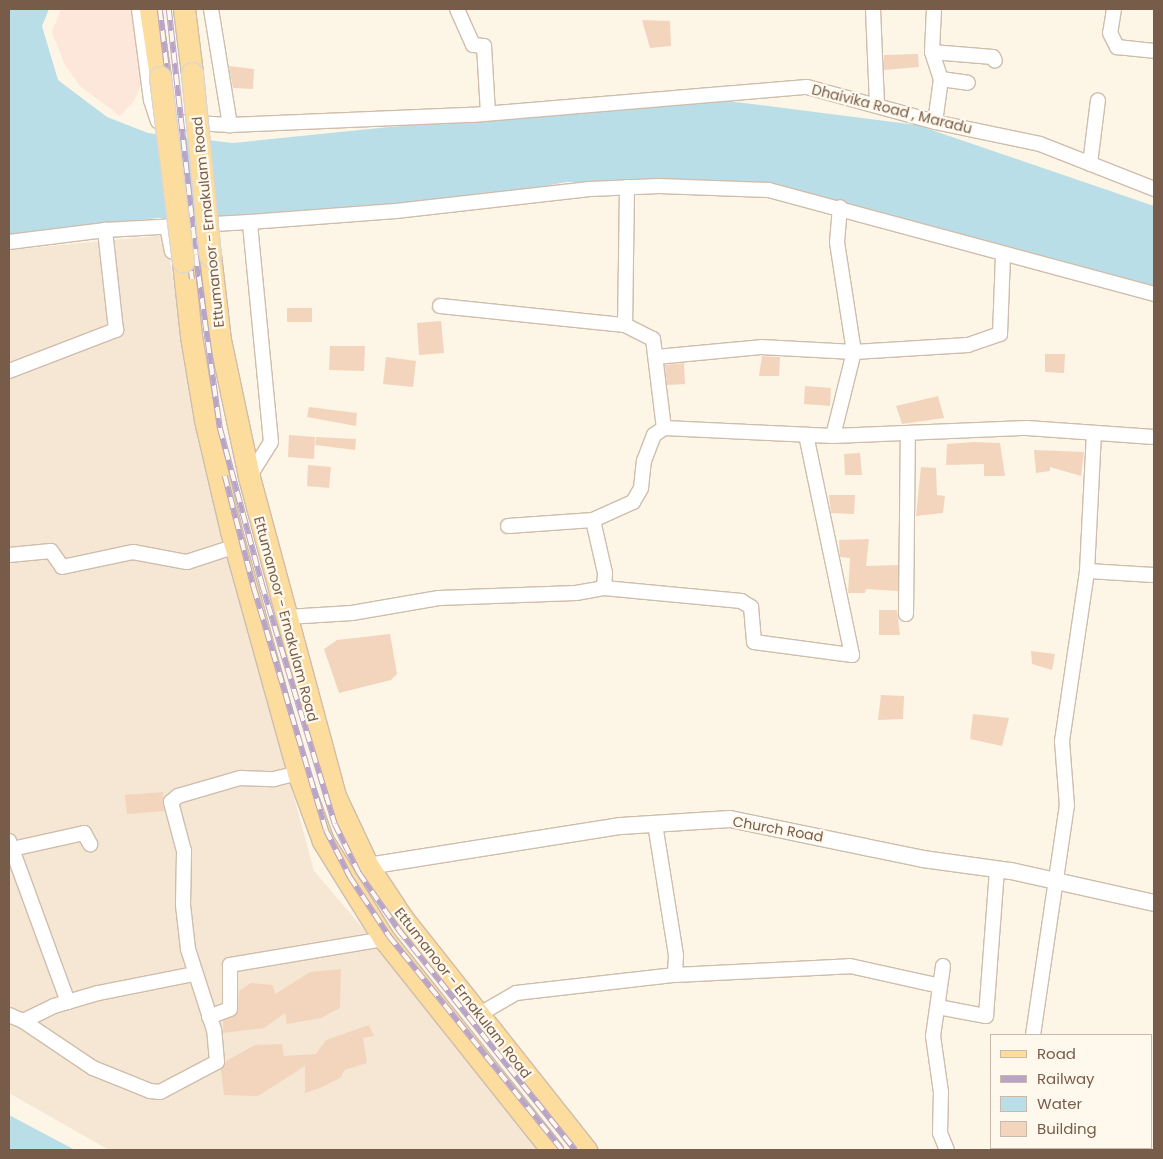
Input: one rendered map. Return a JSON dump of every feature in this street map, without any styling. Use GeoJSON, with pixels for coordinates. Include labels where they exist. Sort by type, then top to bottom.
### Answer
{"type":"FeatureCollection","features":[{"type":"Feature","properties":{"kind":"main road"},"geometry":{"type":"LineString","coordinates":[[150,9],[205,420],[236,546],[272,670],[298,773],[323,841],[384,939],[552,1150]]}},
{"type":"Feature","properties":{"kind":"main road","name":"Ettumanoor - Ernakulam Road"},"geometry":{"type":"LineString","coordinates":[[184,9],[220,340],[249,477],[335,796],[368,866],[478,1015],[586,1150]]}},
{"type":"Feature","properties":{"kind":"main road"},"geometry":{"type":"LineString","coordinates":[[272,670],[298,664]]}},
{"type":"Feature","properties":{"kind":"street","name":"Dhaivika Road , Maradu"},"geometry":{"type":"LineString","coordinates":[[139,9],[151,100],[158,121],[230,125],[472,115],[807,87],[935,122],[1040,144],[1154,189]]}},
{"type":"Feature","properties":{"kind":"street"},"geometry":{"type":"LineString","coordinates":[[211,9],[230,125]]}},
{"type":"Feature","properties":{"kind":"street"},"geometry":{"type":"LineString","coordinates":[[457,9],[473,45],[484,46],[488,113]]}},
{"type":"Feature","properties":{"kind":"street"},"geometry":{"type":"LineString","coordinates":[[873,9],[877,106]]}},
{"type":"Feature","properties":{"kind":"street"},"geometry":{"type":"LineString","coordinates":[[934,9],[932,52],[941,79],[935,122]]}},
{"type":"Feature","properties":{"kind":"street"},"geometry":{"type":"LineString","coordinates":[[1114,9],[1110,32],[1117,47],[1154,51]]}},
{"type":"Feature","properties":{"kind":"street"},"geometry":{"type":"LineString","coordinates":[[932,52],[993,57],[995,61]]}},
{"type":"Feature","properties":{"kind":"street"},"geometry":{"type":"LineString","coordinates":[[941,79],[968,84]]}},
{"type":"Feature","properties":{"kind":"street"},"geometry":{"type":"LineString","coordinates":[[1090,164],[1098,100]]}},
{"type":"Feature","properties":{"kind":"street"},"geometry":{"type":"LineString","coordinates":[[625,325],[627,187]]}},
{"type":"Feature","properties":{"kind":"street"},"geometry":{"type":"LineString","coordinates":[[9,242],[105,230],[250,222],[627,187],[769,190],[840,207],[1003,255],[1154,294]]}},
{"type":"Feature","properties":{"kind":"street"},"geometry":{"type":"LineString","coordinates":[[833,436],[854,352],[836,242],[840,207]]}},
{"type":"Feature","properties":{"kind":"street"},"geometry":{"type":"LineString","coordinates":[[249,477],[271,442],[250,222]]}},
{"type":"Feature","properties":{"kind":"street"},"geometry":{"type":"LineString","coordinates":[[167,226],[210,476],[226,502]]}},
{"type":"Feature","properties":{"kind":"street"},"geometry":{"type":"LineString","coordinates":[[9,371],[116,330],[105,230]]}},
{"type":"Feature","properties":{"kind":"street"},"geometry":{"type":"LineString","coordinates":[[656,357],[761,347],[854,352],[968,345],[1000,334],[1003,255]]}},
{"type":"Feature","properties":{"kind":"street"},"geometry":{"type":"LineString","coordinates":[[440,306],[625,325],[648,333],[656,357],[664,428]]}},
{"type":"Feature","properties":{"kind":"street"},"geometry":{"type":"LineString","coordinates":[[508,526],[593,520],[633,502],[641,488],[644,461],[654,435],[664,428],[833,436],[1026,428],[1154,437]]}},
{"type":"Feature","properties":{"kind":"street"},"geometry":{"type":"LineString","coordinates":[[1033,1034],[1067,806],[1062,741],[1087,571],[1094,433]]}},
{"type":"Feature","properties":{"kind":"street"},"geometry":{"type":"LineString","coordinates":[[906,614],[908,434]]}},
{"type":"Feature","properties":{"kind":"street"},"geometry":{"type":"LineString","coordinates":[[287,617],[322,616],[439,598],[576,593],[604,588],[741,601],[751,607],[754,642],[852,655],[806,435]]}},
{"type":"Feature","properties":{"kind":"street"},"geometry":{"type":"LineString","coordinates":[[593,520],[605,574],[604,588]]}},
{"type":"Feature","properties":{"kind":"street"},"geometry":{"type":"LineString","coordinates":[[9,555],[51,550],[62,567],[133,552],[187,562],[236,546]]}},
{"type":"Feature","properties":{"kind":"street"},"geometry":{"type":"LineString","coordinates":[[1087,571],[1154,575]]}},
{"type":"Feature","properties":{"kind":"street"},"geometry":{"type":"LineString","coordinates":[[9,1015],[24,1021],[93,1068],[130,1085],[160,1092],[217,1062],[210,1016],[194,974],[184,923],[184,851],[171,802],[178,796],[240,778],[274,779],[298,773]]}},
{"type":"Feature","properties":{"kind":"street","name":"Church Road"},"geometry":{"type":"LineString","coordinates":[[368,866],[655,824],[730,819],[923,859],[997,869],[1154,903]]}},
{"type":"Feature","properties":{"kind":"street"},"geometry":{"type":"LineString","coordinates":[[655,824],[676,955],[674,975]]}},
{"type":"Feature","properties":{"kind":"street"},"geometry":{"type":"LineString","coordinates":[[68,1002],[10,845],[84,833],[90,844]]}},
{"type":"Feature","properties":{"kind":"street"},"geometry":{"type":"LineString","coordinates":[[938,1007],[986,1016],[997,869]]}},
{"type":"Feature","properties":{"kind":"street"},"geometry":{"type":"LineString","coordinates":[[210,1016],[230,1009],[230,966],[384,939]]}},
{"type":"Feature","properties":{"kind":"street"},"geometry":{"type":"LineString","coordinates":[[478,1015],[516,993],[674,975],[850,966],[940,986]]}},
{"type":"Feature","properties":{"kind":"street"},"geometry":{"type":"LineString","coordinates":[[943,966],[933,1036],[942,1092],[938,1119],[947,1150]]}},
{"type":"Feature","properties":{"kind":"street"},"geometry":{"type":"LineString","coordinates":[[24,1021],[68,1002],[194,974]]}},
{"type":"Feature","properties":{"kind":"shaded area"},"geometry":{"type":"Polygon","coordinates":[[[61,9],[135,9],[145,76],[134,101],[120,116],[80,86],[65,65],[52,32],[61,9]]]}},
{"type":"Feature","properties":{"kind":"shaded area"},"geometry":{"type":"Polygon","coordinates":[[[166,235],[198,442],[314,871],[553,1150],[109,1150],[9,1093],[9,250],[166,235]]]}},
{"type":"Feature","properties":{"kind":"water"},"geometry":{"type":"Polygon","coordinates":[[[9,9],[49,9],[42,26],[58,80],[107,117],[148,133],[233,143],[478,118],[720,100],[917,125],[1154,206],[1154,286],[772,184],[567,182],[472,199],[239,218],[158,218],[9,235],[9,9]]]}},
{"type":"Feature","properties":{"kind":"water"},"geometry":{"type":"Polygon","coordinates":[[[9,1115],[75,1150],[9,1150],[9,1115]]]}},
{"type":"Feature","properties":{"kind":"building"},"geometry":{"type":"Polygon","coordinates":[[[642,20],[670,21],[671,46],[650,48],[642,20]]]}},
{"type":"Feature","properties":{"kind":"building"},"geometry":{"type":"Polygon","coordinates":[[[918,54],[919,67],[884,70],[884,55],[918,54]]]}},
{"type":"Feature","properties":{"kind":"building"},"geometry":{"type":"Polygon","coordinates":[[[229,66],[254,69],[253,89],[233,88],[229,66]]]}},
{"type":"Feature","properties":{"kind":"building"},"geometry":{"type":"Polygon","coordinates":[[[287,308],[312,308],[312,322],[287,322],[287,308]]]}},
{"type":"Feature","properties":{"kind":"building"},"geometry":{"type":"Polygon","coordinates":[[[441,321],[444,353],[419,355],[417,323],[441,321]]]}},
{"type":"Feature","properties":{"kind":"building"},"geometry":{"type":"Polygon","coordinates":[[[330,346],[365,346],[364,371],[329,370],[330,346]]]}},
{"type":"Feature","properties":{"kind":"building"},"geometry":{"type":"Polygon","coordinates":[[[1045,354],[1065,354],[1064,373],[1045,372],[1045,354]]]}},
{"type":"Feature","properties":{"kind":"building"},"geometry":{"type":"Polygon","coordinates":[[[762,356],[780,357],[779,376],[759,376],[762,356]]]}},
{"type":"Feature","properties":{"kind":"building"},"geometry":{"type":"Polygon","coordinates":[[[386,357],[416,361],[413,387],[383,384],[386,357]]]}},
{"type":"Feature","properties":{"kind":"building"},"geometry":{"type":"Polygon","coordinates":[[[684,363],[685,384],[667,385],[665,365],[684,363]]]}},
{"type":"Feature","properties":{"kind":"building"},"geometry":{"type":"Polygon","coordinates":[[[805,386],[831,388],[830,406],[804,404],[805,386]]]}},
{"type":"Feature","properties":{"kind":"building"},"geometry":{"type":"Polygon","coordinates":[[[938,396],[944,418],[902,424],[896,406],[938,396]]]}},
{"type":"Feature","properties":{"kind":"building"},"geometry":{"type":"Polygon","coordinates":[[[309,407],[357,413],[356,426],[307,417],[309,407]]]}},
{"type":"Feature","properties":{"kind":"building"},"geometry":{"type":"Polygon","coordinates":[[[289,435],[315,437],[314,459],[288,457],[289,435]]]}},
{"type":"Feature","properties":{"kind":"building"},"geometry":{"type":"Polygon","coordinates":[[[316,437],[356,439],[355,450],[315,445],[316,437]]]}},
{"type":"Feature","properties":{"kind":"building"},"geometry":{"type":"Polygon","coordinates":[[[1000,443],[1005,476],[984,476],[984,464],[946,465],[947,444],[1000,443]]]}},
{"type":"Feature","properties":{"kind":"building"},"geometry":{"type":"Polygon","coordinates":[[[1034,450],[1084,452],[1081,476],[1050,467],[1050,471],[1036,473],[1034,450]]]}},
{"type":"Feature","properties":{"kind":"building"},"geometry":{"type":"Polygon","coordinates":[[[860,453],[862,475],[845,475],[844,454],[860,453]]]}},
{"type":"Feature","properties":{"kind":"building"},"geometry":{"type":"Polygon","coordinates":[[[308,465],[331,467],[329,488],[307,486],[308,465]]]}},
{"type":"Feature","properties":{"kind":"building"},"geometry":{"type":"Polygon","coordinates":[[[921,467],[936,468],[937,495],[945,496],[943,513],[916,516],[921,467]]]}},
{"type":"Feature","properties":{"kind":"building"},"geometry":{"type":"Polygon","coordinates":[[[829,495],[855,495],[854,514],[831,513],[829,495]]]}},
{"type":"Feature","properties":{"kind":"building"},"geometry":{"type":"Polygon","coordinates":[[[869,539],[866,566],[898,565],[898,591],[866,589],[865,593],[848,593],[850,558],[840,557],[839,540],[869,539]]]}},
{"type":"Feature","properties":{"kind":"building"},"geometry":{"type":"Polygon","coordinates":[[[879,610],[897,610],[900,635],[879,635],[879,610]]]}},
{"type":"Feature","properties":{"kind":"building"},"geometry":{"type":"Polygon","coordinates":[[[390,634],[397,674],[391,680],[339,693],[324,649],[337,640],[390,634]]]}},
{"type":"Feature","properties":{"kind":"building"},"geometry":{"type":"Polygon","coordinates":[[[1031,651],[1055,654],[1052,670],[1032,664],[1031,651]]]}},
{"type":"Feature","properties":{"kind":"building"},"geometry":{"type":"Polygon","coordinates":[[[881,695],[904,696],[903,719],[878,720],[881,695]]]}},
{"type":"Feature","properties":{"kind":"building"},"geometry":{"type":"Polygon","coordinates":[[[973,714],[1009,718],[1002,746],[970,739],[973,714]]]}},
{"type":"Feature","properties":{"kind":"building"},"geometry":{"type":"Polygon","coordinates":[[[163,792],[164,811],[127,814],[125,795],[163,792]]]}},
{"type":"Feature","properties":{"kind":"building"},"geometry":{"type":"Polygon","coordinates":[[[341,969],[340,1008],[321,1018],[287,1024],[285,1013],[264,1028],[223,1033],[223,1021],[237,1013],[239,991],[251,983],[273,985],[275,994],[310,972],[341,969]]]}},
{"type":"Feature","properties":{"kind":"building"},"geometry":{"type":"Polygon","coordinates":[[[369,1025],[374,1036],[363,1038],[367,1063],[345,1070],[340,1078],[320,1088],[305,1093],[305,1066],[258,1096],[224,1095],[221,1070],[226,1061],[255,1045],[282,1044],[284,1056],[316,1054],[326,1040],[369,1025]]]}},
{"type":"Feature","properties":{"kind":"railway"},"geometry":{"type":"LineString","coordinates":[[160,9],[192,279]]}},
{"type":"Feature","properties":{"kind":"railway"},"geometry":{"type":"LineString","coordinates":[[169,9],[196,255],[220,428],[262,584],[335,824],[359,873],[399,930],[575,1150]]}},
{"type":"Feature","properties":{"kind":"railway"},"geometry":{"type":"LineString","coordinates":[[225,476],[254,588],[326,830],[350,877],[389,936],[562,1150]]}}]}
